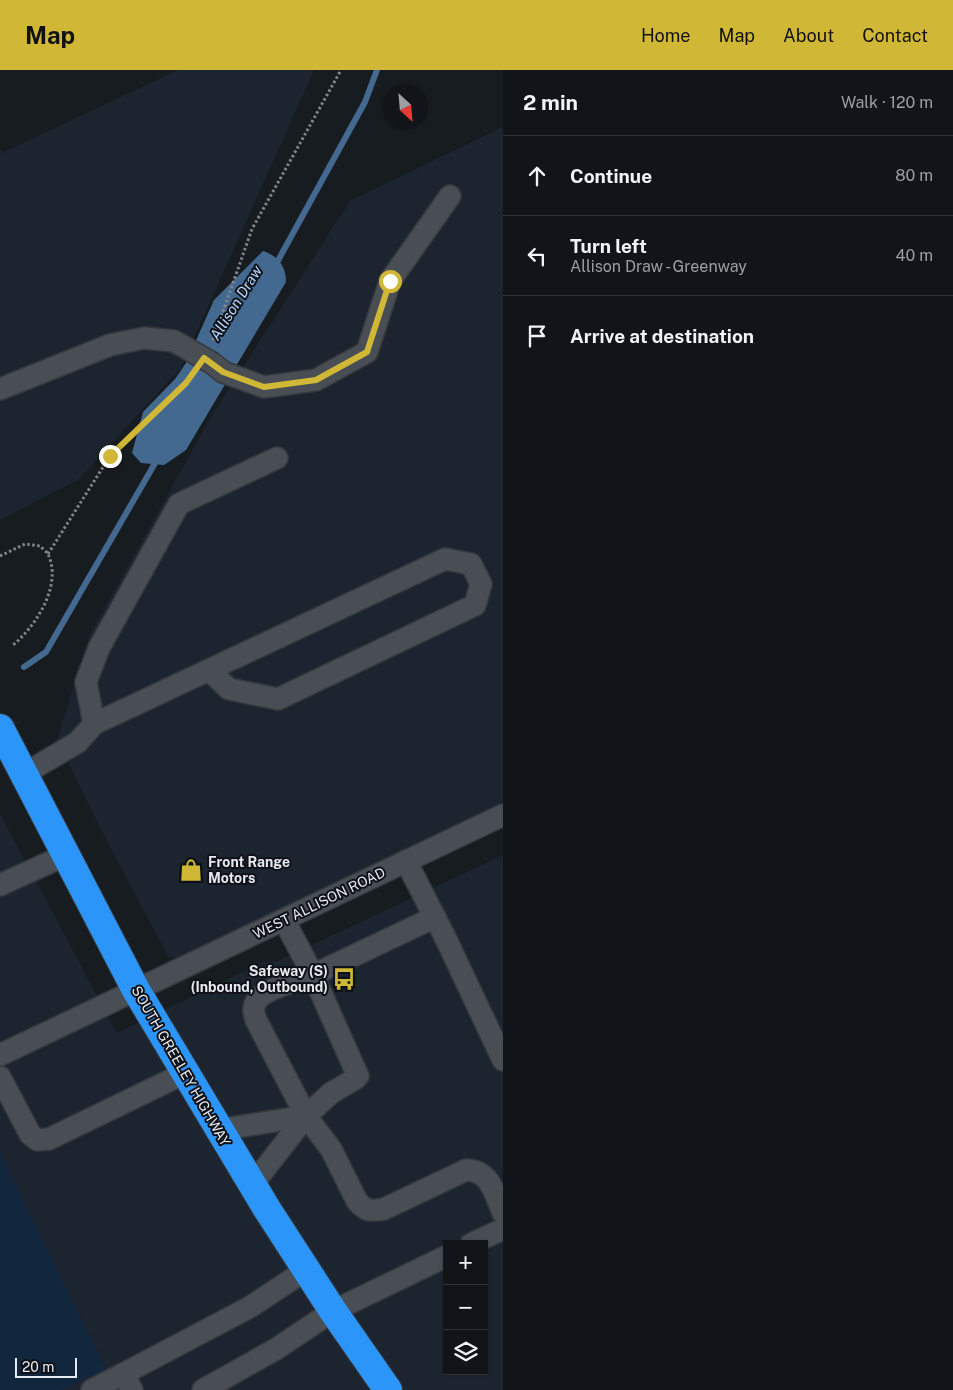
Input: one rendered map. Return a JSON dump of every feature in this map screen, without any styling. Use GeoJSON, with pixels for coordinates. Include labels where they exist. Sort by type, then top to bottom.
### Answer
{"type":"FeatureCollection","features":[{"type":"Feature","properties":{"kind":"highway","name":"SOUTH GREELEY HIGHWAY"},"geometry":{"type":"LineString","coordinates":[[0,728],[136,990],[184,1073],[306,1270],[388,1390]]}},
{"type":"Feature","properties":{"kind":"street"},"geometry":{"type":"LineString","coordinates":[[0,389],[110,345],[144,338],[174,341],[204,358],[223,372],[264,387],[316,380],[367,352],[390,281],[450,196]]}},
{"type":"Feature","properties":{"kind":"street"},"geometry":{"type":"LineString","coordinates":[[94,724],[86,682],[89,673],[99,648],[179,504],[277,458]]}},
{"type":"Feature","properties":{"kind":"street"},"geometry":{"type":"LineString","coordinates":[[24,774],[78,742],[94,724],[445,559],[471,564],[482,584],[475,604],[278,699],[229,689],[209,670]]}},
{"type":"Feature","properties":{"kind":"street","name":"WEST ALLISON ROAD"},"geometry":{"type":"LineString","coordinates":[[0,1054],[503,815]]}},
{"type":"Feature","properties":{"kind":"street"},"geometry":{"type":"LineString","coordinates":[[0,885],[66,855]]}},
{"type":"Feature","properties":{"kind":"street"},"geometry":{"type":"LineString","coordinates":[[406,862],[435,917],[503,1060]]}},
{"type":"Feature","properties":{"kind":"street"},"geometry":{"type":"LineString","coordinates":[[435,917],[312,975],[269,991],[257,998],[254,1008],[256,1020],[306,1116],[331,1149],[357,1202],[363,1208],[372,1211],[384,1208],[466,1170],[474,1170],[482,1173],[488,1181],[503,1213]]}},
{"type":"Feature","properties":{"kind":"street"},"geometry":{"type":"LineString","coordinates":[[252,1185],[306,1116],[331,1093],[358,1076],[358,1072],[312,975],[284,920]]}},
{"type":"Feature","properties":{"kind":"street"},"geometry":{"type":"LineString","coordinates":[[0,1076],[30,1134],[38,1140],[49,1138],[184,1073]]}},
{"type":"Feature","properties":{"kind":"street"},"geometry":{"type":"LineString","coordinates":[[218,1130],[306,1116]]}},
{"type":"Feature","properties":{"kind":"street"},"geometry":{"type":"LineString","coordinates":[[480,1240],[503,1229]]}},
{"type":"Feature","properties":{"kind":"street"},"geometry":{"type":"LineString","coordinates":[[203,1390],[276,1350],[333,1311],[443,1258]]}},
{"type":"Feature","properties":{"kind":"street"},"geometry":{"type":"LineString","coordinates":[[92,1390],[128,1382],[306,1270]]}},
{"type":"Feature","properties":{"kind":"path"},"geometry":{"type":"LineString","coordinates":[[48,554],[110,456],[186,383],[204,358],[252,228],[341,70]]}},
{"type":"Feature","properties":{"kind":"path"},"geometry":{"type":"LineString","coordinates":[[0,556],[25,544],[40,546],[48,554],[52,574],[47,600],[31,627],[12,646]]}},
{"type":"Feature","properties":{"kind":"shaded area"},"geometry":{"type":"Polygon","coordinates":[[[178,70],[314,70],[180,369],[79,479],[0,520],[0,149],[2,153],[178,70]]]}},
{"type":"Feature","properties":{"kind":"shaded area"},"geometry":{"type":"Polygon","coordinates":[[[503,127],[503,805],[192,954],[178,958],[168,957],[57,740],[90,634],[211,417],[350,201],[503,127]]]}},
{"type":"Feature","properties":{"kind":"shaded area"},"geometry":{"type":"Polygon","coordinates":[[[0,814],[117,1033],[264,962],[278,961],[503,855],[503,1390],[61,1390],[106,1368],[0,1154],[0,814]]]}},
{"type":"Feature","properties":{"kind":"shaded area"},"geometry":{"type":"Polygon","coordinates":[[[0,1152],[106,1369],[61,1390],[0,1390],[0,1152]]]}},
{"type":"Feature","properties":{"kind":"water"},"geometry":{"type":"Polygon","coordinates":[[[263,251],[277,259],[283,266],[286,282],[186,450],[164,465],[141,463],[132,453],[143,412],[175,379],[186,363],[214,300],[263,251]]]}},
{"type":"Feature","properties":{"kind":"waterway","name":"Allison Draw"},"geometry":{"type":"LineString","coordinates":[[275,266],[365,102],[377,70]]}},
{"type":"Feature","properties":{"kind":"waterway","name":"Allison Draw"},"geometry":{"type":"LineString","coordinates":[[24,667],[46,652],[158,458]]}},
{"type":"Feature","properties":{"kind":"place","name":"Front Range Motors"},"geometry":{"type":"Point","coordinates":[191,870]}},
{"type":"Feature","properties":{"kind":"place","name":"Safeway (S) (Inbound, Outbound)"},"geometry":{"type":"Point","coordinates":[344,979]}},
{"type":"Feature","properties":{"kind":"route"},"geometry":{"type":"LineString","coordinates":[[110,456],[186,383],[204,358],[223,372],[264,387],[316,380],[367,352],[390,281]]}}]}
